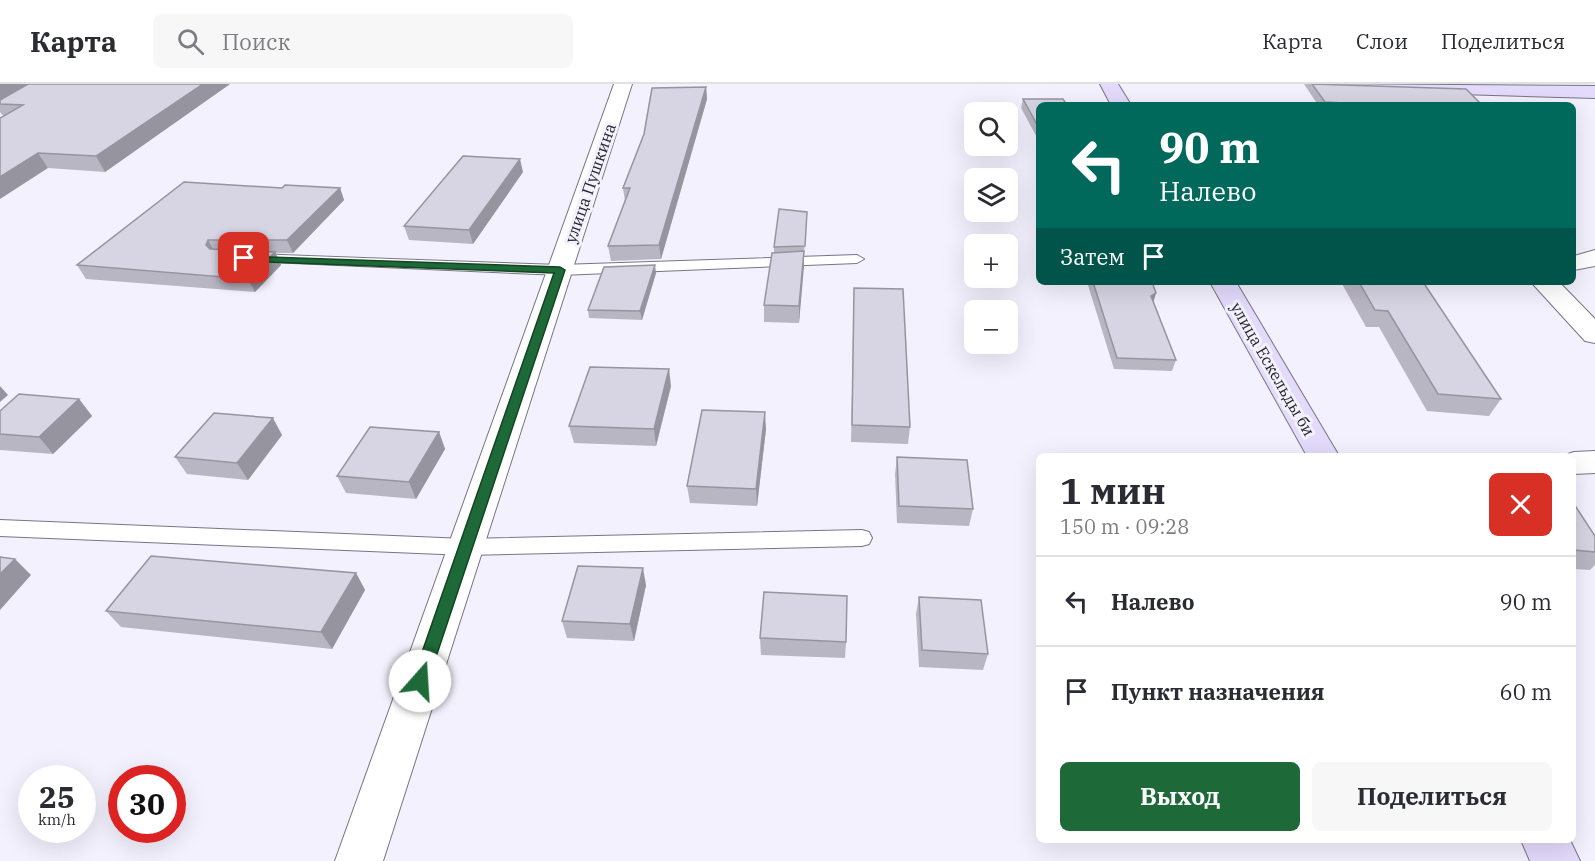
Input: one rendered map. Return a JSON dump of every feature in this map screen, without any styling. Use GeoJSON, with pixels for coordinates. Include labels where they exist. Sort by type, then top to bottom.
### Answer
{"type":"FeatureCollection","features":[{"type":"Feature","properties":{"kind":"street","name":"улица Пушкина"},"geometry":{"type":"LineString","coordinates":[[359,861],[623,84]]}},
{"type":"Feature","properties":{"kind":"street"},"geometry":{"type":"LineString","coordinates":[[1109,84],[1119,102]]}},
{"type":"Feature","properties":{"kind":"street"},"geometry":{"type":"LineString","coordinates":[[1326,84],[1567,87],[1595,92]]}},
{"type":"Feature","properties":{"kind":"street"},"geometry":{"type":"LineString","coordinates":[[1576,262],[1595,258]]}},
{"type":"Feature","properties":{"kind":"street","name":"улица Ескельды би"},"geometry":{"type":"LineString","coordinates":[[1225,285],[1321,453]]}},
{"type":"Feature","properties":{"kind":"street"},"geometry":{"type":"LineString","coordinates":[[1547,285],[1595,335]]}},
{"type":"Feature","properties":{"kind":"street"},"geometry":{"type":"LineString","coordinates":[[1576,463],[1595,462]]}},
{"type":"Feature","properties":{"kind":"street"},"geometry":{"type":"LineString","coordinates":[[1546,843],[1556,861]]}},
{"type":"Feature","properties":{"kind":"lane"},"geometry":{"type":"LineString","coordinates":[[234,258],[560,270],[857,259]]}},
{"type":"Feature","properties":{"kind":"lane"},"geometry":{"type":"LineString","coordinates":[[0,528],[466,547],[862,538]]}},
{"type":"Feature","properties":{"kind":"building"},"geometry":{"type":"Polygon","coordinates":[[[28,84],[203,84],[96,156],[38,153],[0,177],[0,118],[23,105],[0,104],[0,100],[28,84]]]}},
{"type":"Feature","properties":{"kind":"building"},"geometry":{"type":"Polygon","coordinates":[[[1312,84],[1466,89],[1479,102],[1325,102],[1312,84]]]}},
{"type":"Feature","properties":{"kind":"building"},"geometry":{"type":"Polygon","coordinates":[[[706,87],[659,245],[608,246],[630,188],[623,188],[644,134],[652,88],[706,87]]]}},
{"type":"Feature","properties":{"kind":"building"},"geometry":{"type":"Polygon","coordinates":[[[1023,99],[1063,99],[1065,102],[1036,102],[1036,123],[1023,99]]]}},
{"type":"Feature","properties":{"kind":"building"},"geometry":{"type":"Polygon","coordinates":[[[463,156],[520,159],[469,230],[404,226],[463,156]]]}},
{"type":"Feature","properties":{"kind":"building"},"geometry":{"type":"Polygon","coordinates":[[[184,182],[282,188],[285,185],[340,188],[287,240],[208,240],[206,245],[210,249],[275,252],[248,279],[77,265],[184,182]]]}},
{"type":"Feature","properties":{"kind":"building"},"geometry":{"type":"Polygon","coordinates":[[[779,209],[807,212],[805,246],[774,247],[779,209]]]}},
{"type":"Feature","properties":{"kind":"building"},"geometry":{"type":"Polygon","coordinates":[[[804,251],[799,306],[764,305],[772,253],[804,251]]]}},
{"type":"Feature","properties":{"kind":"building"},"geometry":{"type":"Polygon","coordinates":[[[655,265],[640,311],[588,310],[604,267],[655,265]]]}},
{"type":"Feature","properties":{"kind":"building"},"geometry":{"type":"Polygon","coordinates":[[[1094,285],[1153,285],[1156,293],[1151,296],[1176,360],[1117,358],[1094,285]]]}},
{"type":"Feature","properties":{"kind":"building"},"geometry":{"type":"Polygon","coordinates":[[[1361,285],[1425,285],[1501,399],[1438,394],[1388,311],[1375,310],[1361,285]]]}},
{"type":"Feature","properties":{"kind":"building"},"geometry":{"type":"Polygon","coordinates":[[[854,288],[903,289],[910,427],[852,425],[854,288]]]}},
{"type":"Feature","properties":{"kind":"building"},"geometry":{"type":"Polygon","coordinates":[[[590,367],[669,369],[654,429],[569,426],[590,367]]]}},
{"type":"Feature","properties":{"kind":"building"},"geometry":{"type":"Polygon","coordinates":[[[19,394],[79,399],[39,437],[0,434],[0,411],[19,394]]]}},
{"type":"Feature","properties":{"kind":"building"},"geometry":{"type":"Polygon","coordinates":[[[702,410],[765,412],[756,489],[687,486],[702,410]]]}},
{"type":"Feature","properties":{"kind":"building"},"geometry":{"type":"Polygon","coordinates":[[[214,413],[273,418],[237,463],[175,457],[214,413]]]}},
{"type":"Feature","properties":{"kind":"building"},"geometry":{"type":"Polygon","coordinates":[[[370,427],[439,432],[409,482],[337,476],[370,427]]]}},
{"type":"Feature","properties":{"kind":"building"},"geometry":{"type":"Polygon","coordinates":[[[897,457],[967,460],[973,509],[899,506],[897,457]]]}},
{"type":"Feature","properties":{"kind":"building"},"geometry":{"type":"Polygon","coordinates":[[[1576,507],[1595,536],[1595,552],[1576,550],[1576,507]]]}},
{"type":"Feature","properties":{"kind":"building"},"geometry":{"type":"Polygon","coordinates":[[[151,556],[356,573],[321,632],[106,611],[151,556]]]}},
{"type":"Feature","properties":{"kind":"building"},"geometry":{"type":"Polygon","coordinates":[[[0,557],[15,559],[0,574],[0,557]]]}},
{"type":"Feature","properties":{"kind":"building"},"geometry":{"type":"Polygon","coordinates":[[[578,566],[643,568],[630,624],[562,621],[578,566]]]}},
{"type":"Feature","properties":{"kind":"building"},"geometry":{"type":"Polygon","coordinates":[[[764,592],[847,596],[846,642],[760,638],[764,592]]]}},
{"type":"Feature","properties":{"kind":"building"},"geometry":{"type":"Polygon","coordinates":[[[919,597],[981,600],[988,654],[922,650],[919,597]]]}},
{"type":"Feature","properties":{"kind":"route"},"geometry":{"type":"LineString","coordinates":[[244,258],[560,270],[420,681]]}}]}
